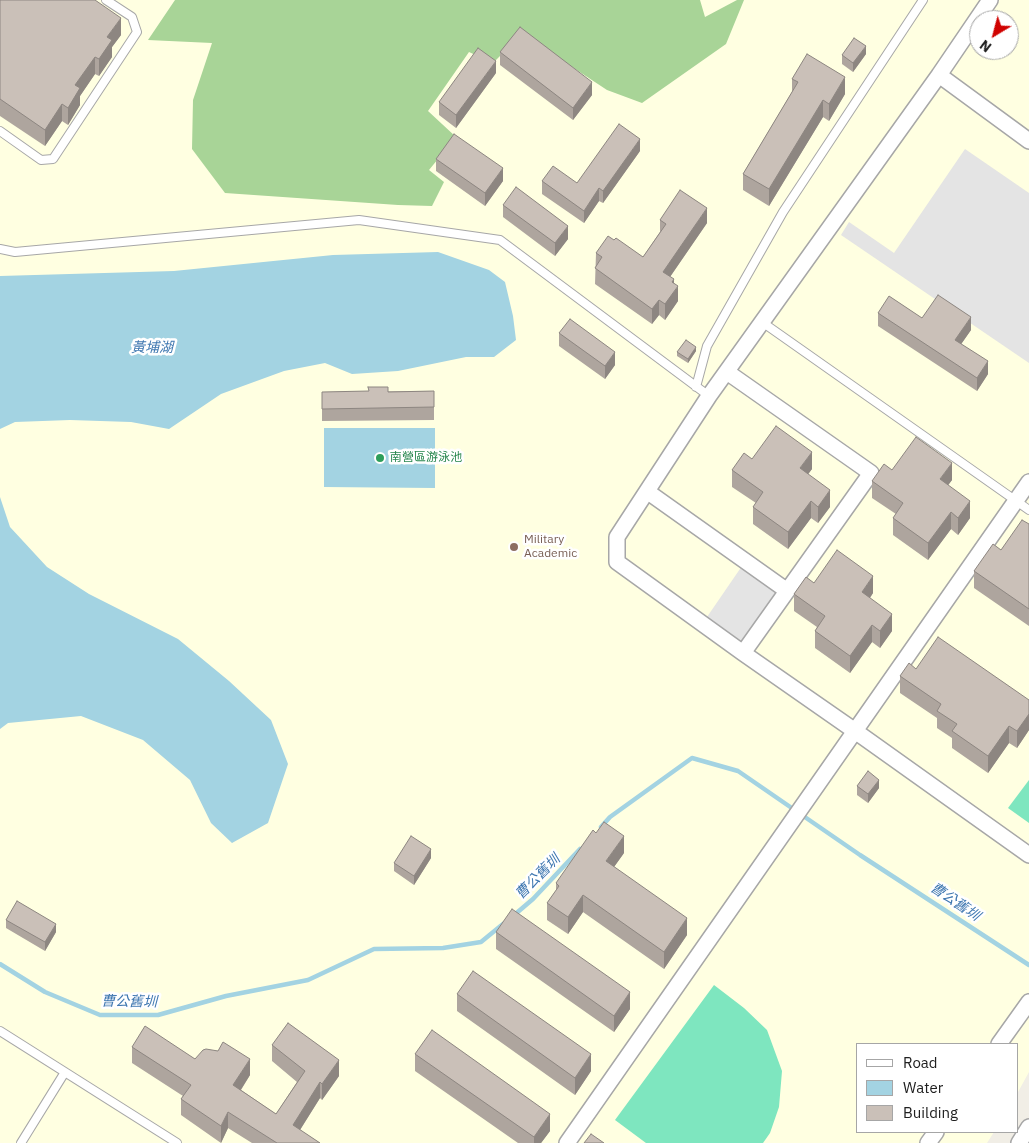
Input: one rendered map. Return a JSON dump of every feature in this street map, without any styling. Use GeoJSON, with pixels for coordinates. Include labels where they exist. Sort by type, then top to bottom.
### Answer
{"type":"FeatureCollection","features":[{"type":"Feature","properties":{"kind":"street"},"geometry":{"type":"LineString","coordinates":[[990,0],[709,396],[617,538],[617,562],[1029,855]]}},
{"type":"Feature","properties":{"kind":"street"},"geometry":{"type":"LineString","coordinates":[[939,74],[1029,141]]}},
{"type":"Feature","properties":{"kind":"street"},"geometry":{"type":"LineString","coordinates":[[726,372],[871,473],[743,653]]}},
{"type":"Feature","properties":{"kind":"street"},"geometry":{"type":"LineString","coordinates":[[567,1143],[1029,482]]}},
{"type":"Feature","properties":{"kind":"street"},"geometry":{"type":"LineString","coordinates":[[648,492],[786,590]]}},
{"type":"Feature","properties":{"kind":"street"},"geometry":{"type":"LineString","coordinates":[[1000,1043],[1029,1002]]}},
{"type":"Feature","properties":{"kind":"street"},"geometry":{"type":"LineString","coordinates":[[1019,1143],[1029,1127]]}},
{"type":"Feature","properties":{"kind":"lane"},"geometry":{"type":"LineString","coordinates":[[0,131],[41,160],[53,159],[137,32],[132,17],[106,0]]}},
{"type":"Feature","properties":{"kind":"lane"},"geometry":{"type":"LineString","coordinates":[[696,387],[707,346],[783,212],[923,0]]}},
{"type":"Feature","properties":{"kind":"lane"},"geometry":{"type":"LineString","coordinates":[[0,249],[15,252],[358,220],[500,240],[709,396]]}},
{"type":"Feature","properties":{"kind":"lane"},"geometry":{"type":"LineString","coordinates":[[762,322],[1029,510]]}},
{"type":"Feature","properties":{"kind":"lane"},"geometry":{"type":"LineString","coordinates":[[0,1031],[177,1143]]}},
{"type":"Feature","properties":{"kind":"lane"},"geometry":{"type":"LineString","coordinates":[[21,1143],[65,1072]]}},
{"type":"Feature","properties":{"kind":"shaded area","name":"Military Academic"},"geometry":{"type":"Polygon","coordinates":[[[0,0],[1029,0],[1029,1072],[1019,1090],[1019,1043],[856,1043],[856,1133],[993,1133],[987,1143],[0,1143],[0,0]]]}},
{"type":"Feature","properties":{"kind":"shaded area"},"geometry":{"type":"Polygon","coordinates":[[[965,149],[1029,193],[1029,363],[841,235],[849,222],[894,253],[965,149]]]}},
{"type":"Feature","properties":{"kind":"shaded area"},"geometry":{"type":"Polygon","coordinates":[[[742,566],[779,591],[749,638],[741,641],[707,617],[742,566]]]}},
{"type":"Feature","properties":{"kind":"green space"},"geometry":{"type":"Polygon","coordinates":[[[175,0],[700,0],[705,17],[737,0],[744,0],[726,44],[642,103],[607,90],[522,34],[493,63],[469,52],[428,111],[456,137],[429,170],[444,182],[432,206],[225,193],[192,149],[193,100],[212,43],[148,40],[175,0]]]}},
{"type":"Feature","properties":{"kind":"green space"},"geometry":{"type":"Polygon","coordinates":[[[1029,780],[1029,823],[1008,808],[1029,780]]]}},
{"type":"Feature","properties":{"kind":"green space"},"geometry":{"type":"Polygon","coordinates":[[[714,985],[744,1008],[767,1030],[782,1071],[779,1107],[770,1133],[763,1143],[646,1143],[615,1120],[714,985]]]}},
{"type":"Feature","properties":{"kind":"water","name":"黃埔湖"},"geometry":{"type":"Polygon","coordinates":[[[438,252],[489,270],[505,282],[513,316],[516,340],[494,357],[466,357],[398,371],[352,374],[325,363],[284,371],[221,394],[169,429],[131,422],[70,420],[15,422],[0,429],[0,276],[174,271],[333,255],[438,252]]]}},
{"type":"Feature","properties":{"kind":"water","name":"南營區游泳池"},"geometry":{"type":"Polygon","coordinates":[[[324,428],[435,428],[435,488],[324,487],[324,428]]]}},
{"type":"Feature","properties":{"kind":"water"},"geometry":{"type":"Polygon","coordinates":[[[0,497],[10,527],[47,567],[89,594],[178,639],[229,681],[271,720],[288,764],[268,823],[232,843],[211,823],[190,780],[143,740],[81,716],[8,723],[0,729],[0,497]]]}},
{"type":"Feature","properties":{"kind":"building"},"geometry":{"type":"Polygon","coordinates":[[[0,0],[95,0],[121,18],[107,37],[112,40],[99,59],[95,57],[75,85],[80,88],[68,108],[62,104],[45,130],[0,99],[0,0]]]}},
{"type":"Feature","properties":{"kind":"building"},"geometry":{"type":"Polygon","coordinates":[[[520,27],[592,82],[573,108],[500,52],[520,27]]]}},
{"type":"Feature","properties":{"kind":"building"},"geometry":{"type":"Polygon","coordinates":[[[854,38],[866,46],[853,63],[842,55],[854,38]]]}},
{"type":"Feature","properties":{"kind":"building"},"geometry":{"type":"Polygon","coordinates":[[[478,48],[496,61],[456,115],[439,102],[478,48]]]}},
{"type":"Feature","properties":{"kind":"building"},"geometry":{"type":"Polygon","coordinates":[[[807,54],[845,77],[829,104],[823,100],[769,189],[743,174],[798,82],[792,79],[807,54]]]}},
{"type":"Feature","properties":{"kind":"building"},"geometry":{"type":"Polygon","coordinates":[[[619,124],[640,139],[603,191],[599,188],[584,211],[542,181],[553,166],[577,183],[619,124]]]}},
{"type":"Feature","properties":{"kind":"building"},"geometry":{"type":"Polygon","coordinates":[[[454,134],[503,168],[485,193],[436,159],[454,134]]]}},
{"type":"Feature","properties":{"kind":"building"},"geometry":{"type":"Polygon","coordinates":[[[516,187],[568,226],[555,243],[503,205],[516,187]]]}},
{"type":"Feature","properties":{"kind":"building"},"geometry":{"type":"Polygon","coordinates":[[[680,190],[707,208],[663,272],[674,279],[672,282],[678,286],[665,304],[659,300],[652,309],[595,268],[602,257],[596,253],[608,236],[614,240],[616,238],[643,257],[666,224],[660,220],[680,190]]]}},
{"type":"Feature","properties":{"kind":"building"},"geometry":{"type":"Polygon","coordinates":[[[938,295],[971,317],[955,340],[988,361],[977,378],[878,313],[889,296],[922,318],[938,295]]]}},
{"type":"Feature","properties":{"kind":"building"},"geometry":{"type":"Polygon","coordinates":[[[570,319],[615,352],[605,366],[559,333],[570,319]]]}},
{"type":"Feature","properties":{"kind":"building"},"geometry":{"type":"Polygon","coordinates":[[[686,340],[696,347],[688,359],[677,352],[686,340]]]}},
{"type":"Feature","properties":{"kind":"building"},"geometry":{"type":"Polygon","coordinates":[[[368,387],[388,387],[388,392],[434,391],[434,407],[322,409],[322,392],[369,391],[368,387]]]}},
{"type":"Feature","properties":{"kind":"building"},"geometry":{"type":"Polygon","coordinates":[[[776,426],[812,452],[800,468],[830,490],[818,507],[811,501],[788,532],[753,507],[763,492],[732,470],[744,453],[752,459],[776,426]]]}},
{"type":"Feature","properties":{"kind":"building"},"geometry":{"type":"Polygon","coordinates":[[[916,437],[952,463],[940,479],[970,501],[958,518],[951,512],[928,543],[893,518],[903,503],[872,481],[884,464],[892,470],[916,437]]]}},
{"type":"Feature","properties":{"kind":"building"},"geometry":{"type":"Polygon","coordinates":[[[1022,520],[1029,524],[1029,609],[974,571],[993,544],[1001,550],[1022,520]]]}},
{"type":"Feature","properties":{"kind":"building"},"geometry":{"type":"Polygon","coordinates":[[[837,550],[873,576],[862,592],[892,614],[880,631],[872,625],[850,656],[815,631],[825,616],[794,594],[806,577],[814,583],[837,550]]]}},
{"type":"Feature","properties":{"kind":"building"},"geometry":{"type":"Polygon","coordinates":[[[938,637],[1029,700],[1029,714],[1017,731],[1009,726],[988,756],[952,731],[957,724],[937,711],[941,704],[900,676],[909,663],[916,669],[938,637]]]}},
{"type":"Feature","properties":{"kind":"building"},"geometry":{"type":"Polygon","coordinates":[[[868,771],[879,780],[868,794],[857,786],[868,771]]]}},
{"type":"Feature","properties":{"kind":"building"},"geometry":{"type":"Polygon","coordinates":[[[604,822],[624,836],[606,861],[687,918],[664,952],[583,895],[568,917],[547,903],[559,886],[556,883],[593,830],[596,833],[604,822]]]}},
{"type":"Feature","properties":{"kind":"building"},"geometry":{"type":"Polygon","coordinates":[[[411,836],[431,849],[414,876],[394,863],[411,836]]]}},
{"type":"Feature","properties":{"kind":"building"},"geometry":{"type":"Polygon","coordinates":[[[17,901],[56,924],[45,942],[6,920],[17,901]]]}},
{"type":"Feature","properties":{"kind":"building"},"geometry":{"type":"Polygon","coordinates":[[[512,909],[630,992],[614,1016],[496,932],[512,909]]]}},
{"type":"Feature","properties":{"kind":"building"},"geometry":{"type":"Polygon","coordinates":[[[473,971],[591,1054],[575,1078],[457,994],[473,971]]]}},
{"type":"Feature","properties":{"kind":"building"},"geometry":{"type":"Polygon","coordinates":[[[288,1023],[339,1060],[322,1084],[320,1082],[293,1125],[320,1143],[277,1143],[228,1112],[221,1126],[181,1099],[191,1085],[132,1047],[145,1026],[195,1059],[203,1050],[218,1051],[223,1042],[250,1059],[233,1085],[276,1114],[305,1071],[272,1045],[288,1023]]]}},
{"type":"Feature","properties":{"kind":"building"},"geometry":{"type":"Polygon","coordinates":[[[432,1030],[550,1114],[534,1137],[415,1054],[432,1030]]]}},
{"type":"Feature","properties":{"kind":"building"},"geometry":{"type":"Polygon","coordinates":[[[591,1134],[604,1143],[584,1143],[591,1134]]]}},
{"type":"Feature","properties":{"kind":"waterway","name":"曹公舊圳"},"geometry":{"type":"LineString","coordinates":[[601,827],[610,817],[692,758],[738,771],[860,855],[1029,965]]}},
{"type":"Feature","properties":{"kind":"waterway","name":"曹公舊圳"},"geometry":{"type":"LineString","coordinates":[[513,916],[533,899],[580,849]]}},
{"type":"Feature","properties":{"kind":"waterway","name":"曹公舊圳"},"geometry":{"type":"LineString","coordinates":[[0,964],[45,992],[100,1015],[158,1015],[226,996],[308,980],[374,949],[443,948],[481,942],[503,924]]}},
{"type":"Feature","properties":{"kind":"place","name":"南營區游泳池"},"geometry":{"type":"Point","coordinates":[380,458]}},
{"type":"Feature","properties":{"kind":"place","name":"Military Academic"},"geometry":{"type":"Point","coordinates":[514,547]}}]}
